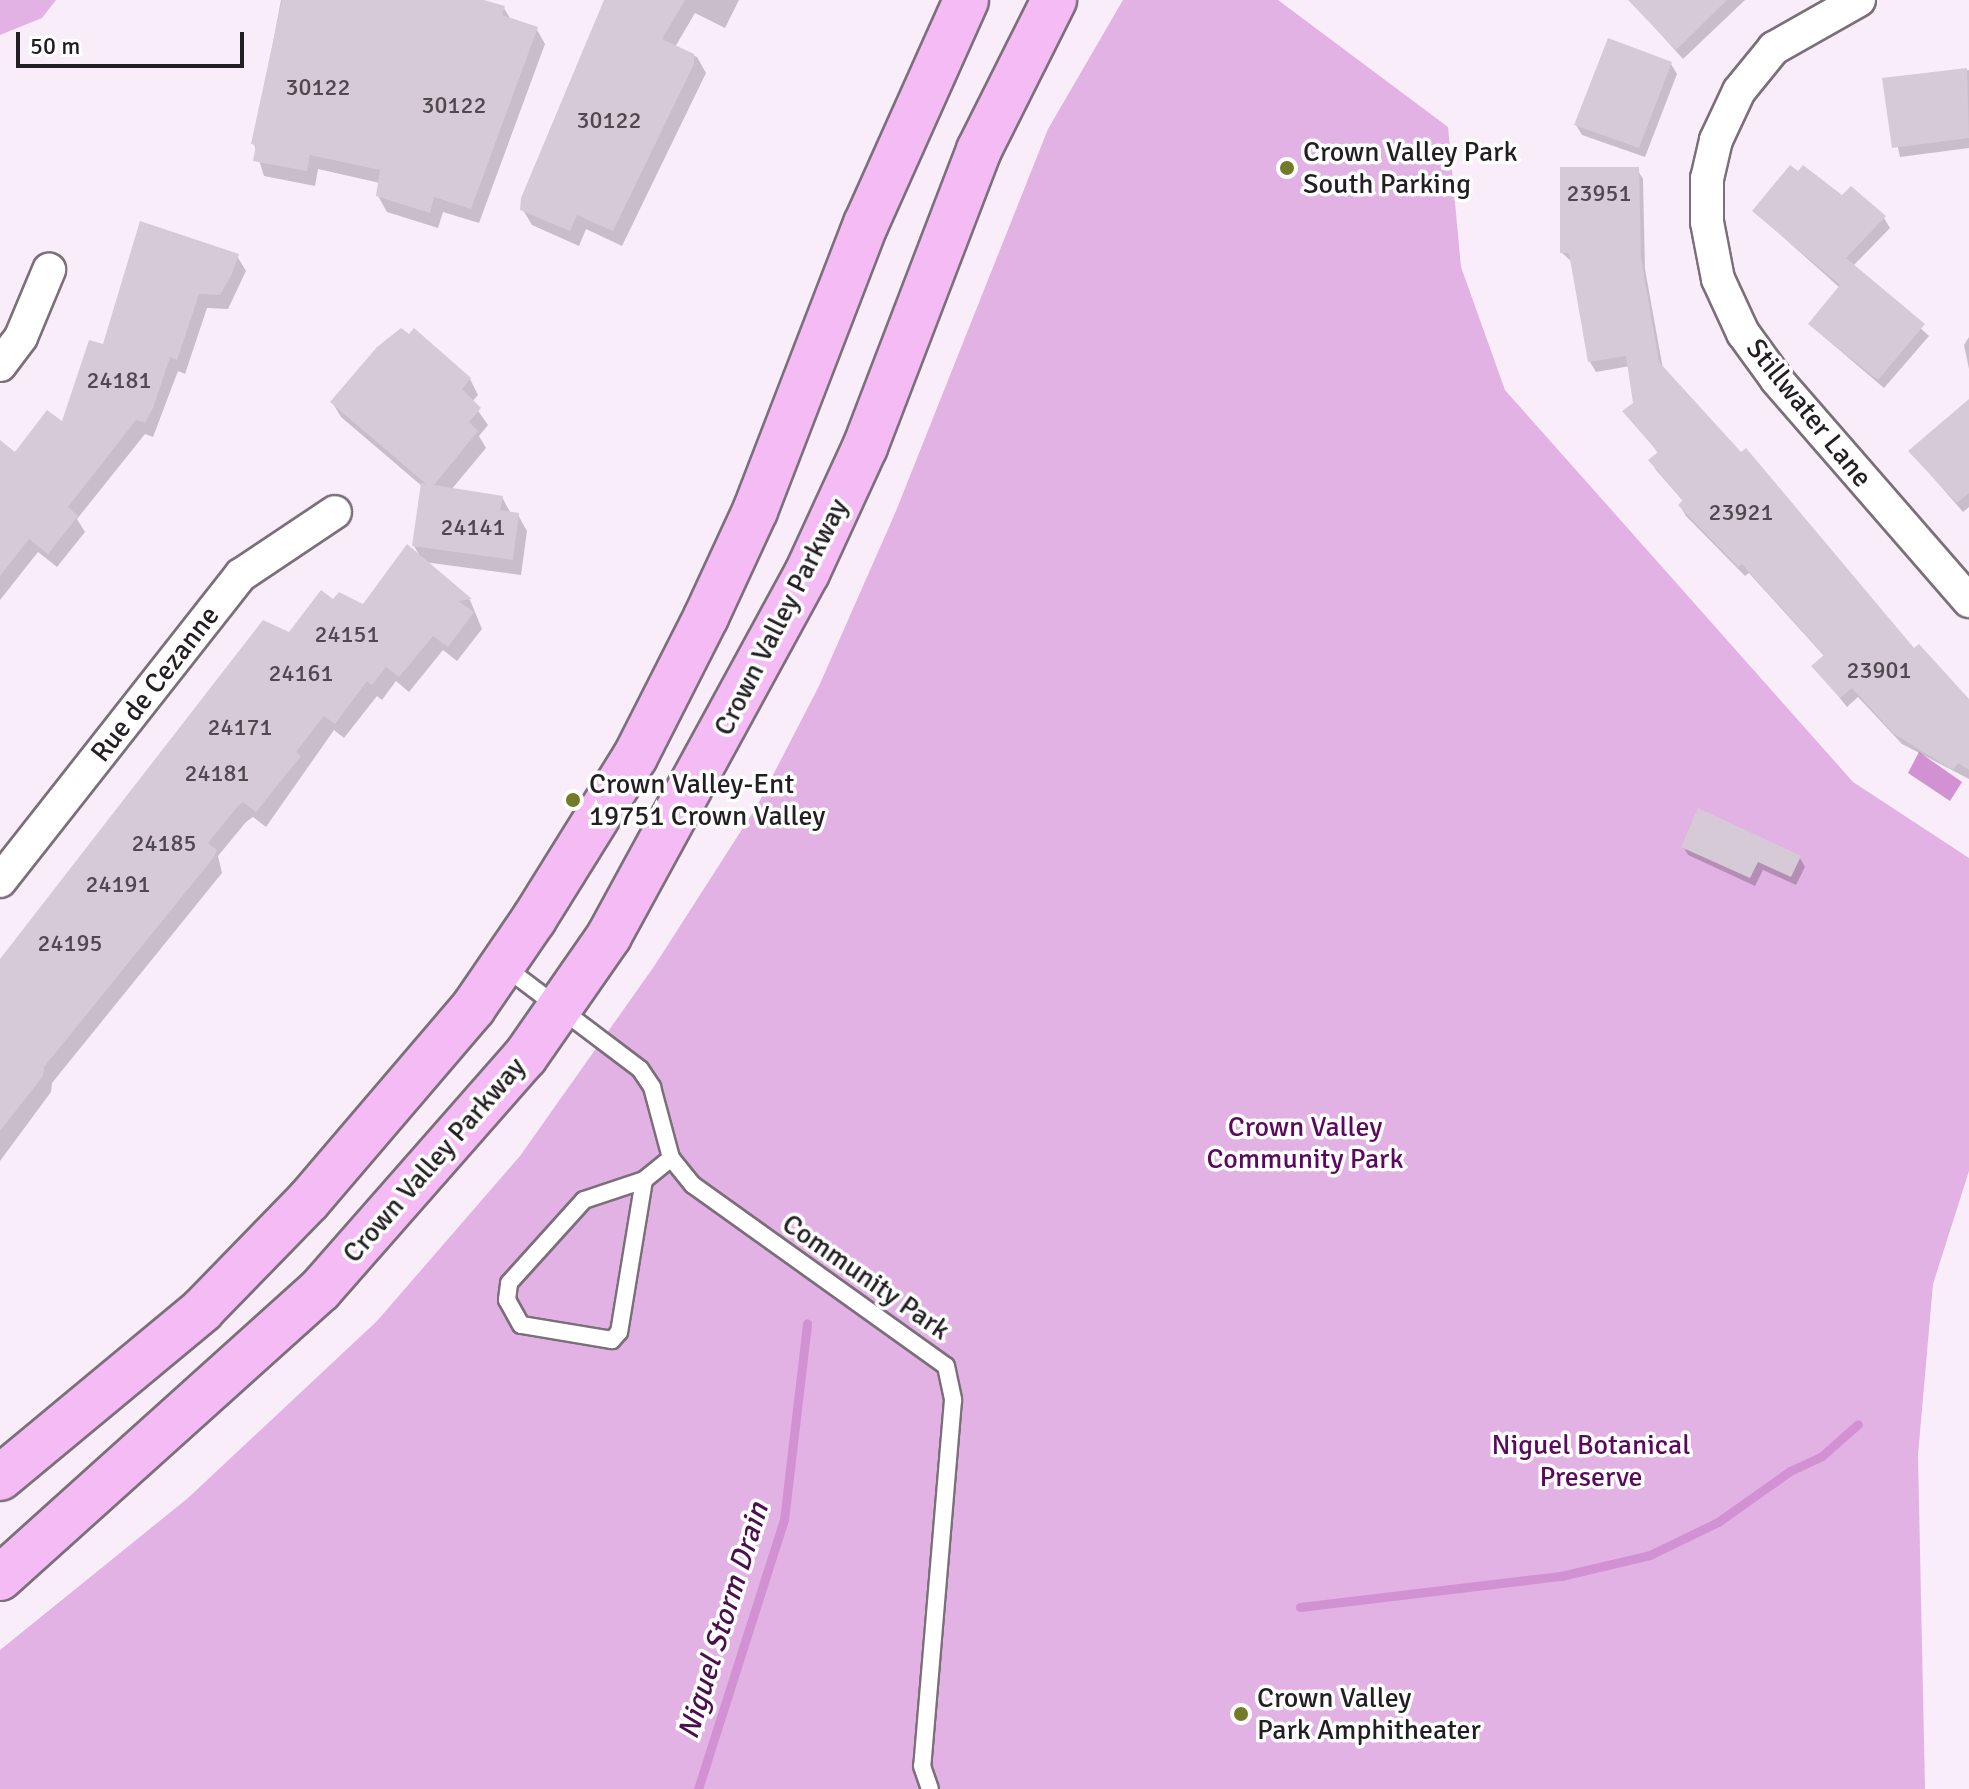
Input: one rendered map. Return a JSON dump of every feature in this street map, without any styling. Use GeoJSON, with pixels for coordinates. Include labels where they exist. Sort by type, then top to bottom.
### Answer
{"type":"FeatureCollection","features":[{"type":"Feature","properties":{"kind":"main road"},"geometry":{"type":"LineString","coordinates":[[0,1478],[213,1299],[385,1115],[502,965],[635,757],[706,617],[755,511],[866,224],[966,0]]}},
{"type":"Feature","properties":{"kind":"main road","name":"Crown Valley Parkway"},"geometry":{"type":"LineString","coordinates":[[0,1578],[320,1290],[525,1057],[560,1007],[616,923],[807,573],[865,447],[979,150],[1054,0]]}},
{"type":"Feature","properties":{"kind":"street","name":"Stillwater Lane"},"geometry":{"type":"LineString","coordinates":[[1848,4],[1774,48],[1739,91],[1716,140],[1707,178],[1718,279],[1743,333],[1768,368],[1964,586]]}},
{"type":"Feature","properties":{"kind":"street"},"geometry":{"type":"LineString","coordinates":[[0,365],[21,337],[49,270]]}},
{"type":"Feature","properties":{"kind":"street","name":"Rue de Cezanne"},"geometry":{"type":"LineString","coordinates":[[0,881],[241,575],[335,512]]}},
{"type":"Feature","properties":{"kind":"lane","name":"Community Park"},"geometry":{"type":"LineString","coordinates":[[502,965],[640,1069],[652,1087],[671,1158],[693,1185],[946,1366],[953,1400],[922,1766],[930,1789]]}},
{"type":"Feature","properties":{"kind":"lane"},"geometry":{"type":"LineString","coordinates":[[644,1180],[619,1332],[612,1340],[521,1325],[507,1300],[509,1283],[584,1200],[611,1187],[644,1180],[671,1158]]}},
{"type":"Feature","properties":{"kind":"green space"},"geometry":{"type":"Polygon","coordinates":[[[0,0],[56,0],[42,18],[0,35],[0,0]]]}},
{"type":"Feature","properties":{"kind":"green space","name":"Crown Valley Community Park"},"geometry":{"type":"Polygon","coordinates":[[[1123,0],[1278,0],[1448,127],[1461,267],[1505,390],[1853,782],[1969,858],[1969,1171],[1933,1284],[1918,1455],[1925,1789],[0,1789],[0,1650],[188,1498],[377,1321],[520,1156],[655,965],[757,806],[819,686],[896,511],[1048,129],[1123,0]]]}},
{"type":"Feature","properties":{"kind":"shaded area"},"geometry":{"type":"Polygon","coordinates":[[[1919,752],[1962,782],[1950,801],[1908,773],[1919,752]]]}},
{"type":"Feature","properties":{"kind":"building"},"geometry":{"type":"Polygon","coordinates":[[[282,0],[484,0],[505,6],[502,15],[538,27],[471,209],[434,197],[430,213],[376,196],[380,170],[310,155],[307,171],[253,161],[256,145],[251,144],[282,0]]]}},
{"type":"Feature","properties":{"kind":"building"},"geometry":{"type":"Polygon","coordinates":[[[604,0],[685,0],[662,39],[694,54],[694,64],[613,231],[577,215],[570,231],[520,210],[521,198],[604,0]]]}},
{"type":"Feature","properties":{"kind":"building"},"geometry":{"type":"Polygon","coordinates":[[[1628,0],[1727,0],[1676,50],[1628,0]]]}},
{"type":"Feature","properties":{"kind":"building"},"geometry":{"type":"Polygon","coordinates":[[[1608,38],[1672,62],[1639,148],[1574,125],[1608,38]]]}},
{"type":"Feature","properties":{"kind":"building"},"geometry":{"type":"Polygon","coordinates":[[[1967,68],[1969,138],[1892,148],[1882,78],[1967,68]]]}},
{"type":"Feature","properties":{"kind":"building"},"geometry":{"type":"Polygon","coordinates":[[[1790,165],[1798,171],[1803,165],[1842,195],[1851,186],[1886,216],[1846,258],[1925,324],[1878,380],[1808,324],[1840,285],[1752,211],[1790,165]]]}},
{"type":"Feature","properties":{"kind":"building"},"geometry":{"type":"Polygon","coordinates":[[[1560,167],[1639,167],[1641,258],[1659,362],[1741,452],[1746,448],[1914,648],[1919,644],[1969,699],[1969,770],[1958,763],[1953,770],[1894,734],[1852,688],[1840,698],[1811,666],[1824,655],[1742,564],[1738,567],[1678,505],[1683,500],[1648,460],[1658,452],[1622,411],[1633,403],[1626,356],[1588,362],[1569,253],[1560,253],[1560,167]]]}},
{"type":"Feature","properties":{"kind":"building"},"geometry":{"type":"Polygon","coordinates":[[[140,221],[239,254],[232,274],[220,295],[199,294],[177,360],[170,357],[145,423],[136,420],[68,507],[78,516],[48,554],[29,539],[0,576],[0,440],[15,452],[47,410],[62,421],[89,340],[103,344],[140,221]]]}},
{"type":"Feature","properties":{"kind":"building"},"geometry":{"type":"Polygon","coordinates":[[[401,328],[409,334],[414,328],[471,378],[462,389],[481,408],[469,422],[478,431],[434,485],[503,496],[500,510],[519,513],[513,560],[412,546],[421,483],[426,484],[330,402],[377,347],[401,328]]]}},
{"type":"Feature","properties":{"kind":"building"},"geometry":{"type":"Polygon","coordinates":[[[1969,399],[1969,493],[1957,503],[1908,451],[1969,399]]]}},
{"type":"Feature","properties":{"kind":"building"},"geometry":{"type":"Polygon","coordinates":[[[407,544],[472,599],[458,601],[474,612],[448,647],[433,636],[399,677],[386,667],[372,685],[367,681],[335,724],[324,716],[296,752],[301,756],[256,812],[243,802],[238,806],[208,843],[217,850],[214,857],[44,1067],[43,1076],[0,1131],[0,959],[263,620],[289,632],[321,590],[333,599],[339,592],[363,604],[407,544]]]}},
{"type":"Feature","properties":{"kind":"building"},"geometry":{"type":"Polygon","coordinates":[[[1698,808],[1801,856],[1791,877],[1758,862],[1750,878],[1681,847],[1698,808]]]}},
{"type":"Feature","properties":{"kind":"waterway","name":"Niguel Storm Drain"},"geometry":{"type":"LineString","coordinates":[[698,1789],[784,1520],[807,1323]]}},
{"type":"Feature","properties":{"kind":"waterway"},"geometry":{"type":"LineString","coordinates":[[1300,1607],[1561,1576],[1650,1555],[1718,1522],[1790,1471],[1822,1456],[1858,1424]]}},
{"type":"Feature","properties":{"kind":"place","name":"Crown Valley Park South Parking"},"geometry":{"type":"Point","coordinates":[1287,168]}},
{"type":"Feature","properties":{"kind":"place","name":"Crown Valley-Ent 19751 Crown Valley"},"geometry":{"type":"Point","coordinates":[573,800]}},
{"type":"Feature","properties":{"kind":"place","name":"Crown Valley Park Amphitheater"},"geometry":{"type":"Point","coordinates":[1241,1714]}},
{"type":"Feature","properties":{"kind":"park label","name":"Niguel Botanical Preserve"},"geometry":{"type":"Point","coordinates":[1591,1461]}}]}
